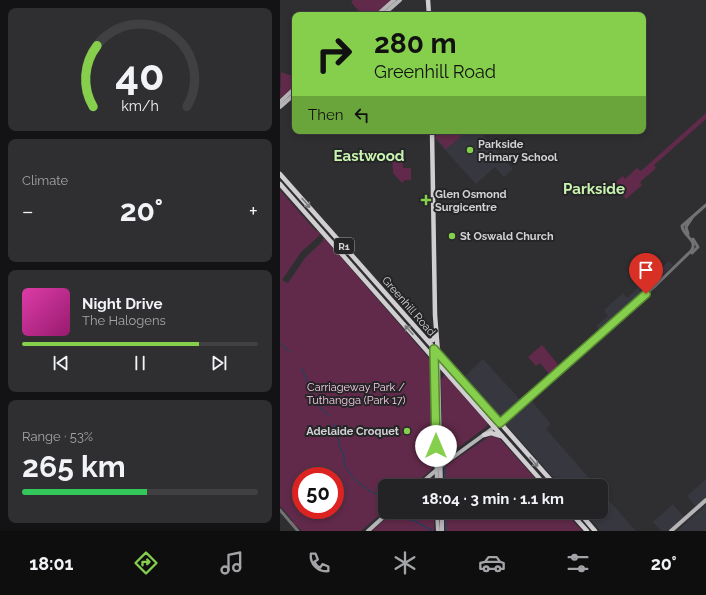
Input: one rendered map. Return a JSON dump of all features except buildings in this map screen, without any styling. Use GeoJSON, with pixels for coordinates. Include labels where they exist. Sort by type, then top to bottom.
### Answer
{"type":"FeatureCollection","features":[{"type":"Feature","properties":{"kind":"highway"},"geometry":{"type":"LineString","coordinates":[[428,0],[429,12]]}},
{"type":"Feature","properties":{"kind":"highway"},"geometry":{"type":"LineString","coordinates":[[432,134],[436,361]]}},
{"type":"Feature","properties":{"kind":"highway","name":"Greenhill Road"},"geometry":{"type":"LineString","coordinates":[[280,174],[549,479]]}},
{"type":"Feature","properties":{"kind":"highway","name":"Greenhill Road"},"geometry":{"type":"LineString","coordinates":[[280,184],[541,479]]}},
{"type":"Feature","properties":{"kind":"highway"},"geometry":{"type":"LineString","coordinates":[[435,315],[434,336],[436,351]]}},
{"type":"Feature","properties":{"kind":"highway"},"geometry":{"type":"LineString","coordinates":[[428,341],[433,340],[434,336]]}},
{"type":"Feature","properties":{"kind":"highway"},"geometry":{"type":"LineString","coordinates":[[473,404],[478,399]]}},
{"type":"Feature","properties":{"kind":"highway"},"geometry":{"type":"LineString","coordinates":[[484,435],[491,433],[503,436]]}},
{"type":"Feature","properties":{"kind":"highway"},"geometry":{"type":"LineString","coordinates":[[508,443],[513,437]]}},
{"type":"Feature","properties":{"kind":"highway"},"geometry":{"type":"LineString","coordinates":[[577,519],[587,531]]}},
{"type":"Feature","properties":{"kind":"highway"},"geometry":{"type":"LineString","coordinates":[[584,519],[595,531]]}},
{"type":"Feature","properties":{"kind":"main road"},"geometry":{"type":"LineString","coordinates":[[380,12],[394,0]]}},
{"type":"Feature","properties":{"kind":"main road"},"geometry":{"type":"LineString","coordinates":[[386,12],[400,0]]}},
{"type":"Feature","properties":{"kind":"main road"},"geometry":{"type":"LineString","coordinates":[[280,102],[292,91]]}},
{"type":"Feature","properties":{"kind":"main road"},"geometry":{"type":"LineString","coordinates":[[280,107],[292,97]]}},
{"type":"Feature","properties":{"kind":"main road"},"geometry":{"type":"LineString","coordinates":[[436,361],[441,479]]}},
{"type":"Feature","properties":{"kind":"main road"},"geometry":{"type":"LineString","coordinates":[[436,361],[437,479]]}},
{"type":"Feature","properties":{"kind":"main road"},"geometry":{"type":"LineString","coordinates":[[426,479],[441,466],[500,423]]}},
{"type":"Feature","properties":{"kind":"main road"},"geometry":{"type":"LineString","coordinates":[[671,531],[706,500]]}},
{"type":"Feature","properties":{"kind":"main road"},"geometry":{"type":"LineString","coordinates":[[368,531],[381,519]]}},
{"type":"Feature","properties":{"kind":"main road"},"geometry":{"type":"LineString","coordinates":[[438,519],[438,531]]}},
{"type":"Feature","properties":{"kind":"main road"},"geometry":{"type":"LineString","coordinates":[[442,519],[442,531]]}},
{"type":"Feature","properties":{"kind":"street"},"geometry":{"type":"LineString","coordinates":[[684,226],[706,205]]}},
{"type":"Feature","properties":{"kind":"street"},"geometry":{"type":"LineString","coordinates":[[500,423],[692,250],[694,245],[684,231],[684,226]]}},
{"type":"Feature","properties":{"kind":"street"},"geometry":{"type":"LineString","coordinates":[[682,260],[698,248],[697,244],[686,232],[684,226]]}},
{"type":"Feature","properties":{"kind":"street"},"geometry":{"type":"LineString","coordinates":[[280,510],[298,531]]}},
{"type":"Feature","properties":{"kind":"shaded area","name":"Parkside Primary School"},"geometry":{"type":"Polygon","coordinates":[[[438,134],[482,134],[513,169],[504,177],[495,167],[476,184],[434,138],[438,134]]]}},
{"type":"Feature","properties":{"kind":"shaded area"},"geometry":{"type":"Polygon","coordinates":[[[669,261],[673,265],[635,301],[605,327],[600,330],[596,326],[608,316],[604,310],[623,293],[627,298],[638,288],[634,283],[646,273],[650,278],[669,261]]]}},
{"type":"Feature","properties":{"kind":"shaded area"},"geometry":{"type":"Polygon","coordinates":[[[483,359],[523,403],[529,398],[551,424],[546,429],[590,479],[555,479],[464,377],[483,359]]]}},
{"type":"Feature","properties":{"kind":"shaded area"},"geometry":{"type":"Polygon","coordinates":[[[706,479],[706,498],[696,507],[687,496],[706,479]]]}},
{"type":"Feature","properties":{"kind":"shaded area"},"geometry":{"type":"Polygon","coordinates":[[[608,500],[636,531],[601,531],[590,519],[608,519],[608,500]]]}},
{"type":"Feature","properties":{"kind":"shaded area"},"geometry":{"type":"Polygon","coordinates":[[[673,504],[684,517],[668,531],[661,531],[653,522],[673,504]]]}},
{"type":"Feature","properties":{"kind":"shaded area"},"geometry":{"type":"Polygon","coordinates":[[[706,505],[706,531],[677,531],[706,505]]]}},
{"type":"Feature","properties":{"kind":"green space"},"geometry":{"type":"Polygon","coordinates":[[[353,0],[391,0],[378,12],[359,12],[351,2],[353,0]]]}},
{"type":"Feature","properties":{"kind":"green space"},"geometry":{"type":"Polygon","coordinates":[[[281,72],[292,76],[292,88],[280,99],[281,72]]]}},
{"type":"Feature","properties":{"kind":"green space"},"geometry":{"type":"Polygon","coordinates":[[[706,113],[706,119],[654,165],[656,168],[640,182],[642,185],[626,199],[613,184],[623,176],[625,179],[637,168],[641,171],[706,113]]]}},
{"type":"Feature","properties":{"kind":"green space"},"geometry":{"type":"Polygon","coordinates":[[[439,134],[464,134],[446,149],[435,137],[439,134]]]}},
{"type":"Feature","properties":{"kind":"green space"},"geometry":{"type":"Polygon","coordinates":[[[392,154],[398,154],[398,158],[402,158],[403,168],[411,168],[411,180],[405,180],[402,183],[393,173],[392,154]]]}},
{"type":"Feature","properties":{"kind":"green space","name":"Carriageway Park / Tuthangga (Park 17)"},"geometry":{"type":"Polygon","coordinates":[[[280,190],[315,230],[320,233],[319,236],[301,252],[282,280],[288,283],[305,258],[323,241],[322,239],[324,238],[432,362],[433,466],[430,471],[420,479],[378,479],[378,516],[361,531],[302,531],[292,522],[293,521],[280,506],[280,190]]]}},
{"type":"Feature","properties":{"kind":"green space"},"geometry":{"type":"Polygon","coordinates":[[[542,345],[560,367],[550,375],[540,363],[536,366],[528,357],[542,345]]]}},
{"type":"Feature","properties":{"kind":"green space"},"geometry":{"type":"Polygon","coordinates":[[[445,375],[488,424],[448,455],[443,453],[441,379],[445,375]]]}},
{"type":"Feature","properties":{"kind":"green space"},"geometry":{"type":"Polygon","coordinates":[[[490,436],[499,438],[536,479],[444,479],[444,467],[490,436]]]}},
{"type":"Feature","properties":{"kind":"green space"},"geometry":{"type":"Polygon","coordinates":[[[386,519],[434,519],[434,531],[372,531],[386,519]]]}},
{"type":"Feature","properties":{"kind":"green space"},"geometry":{"type":"Polygon","coordinates":[[[444,519],[571,519],[582,531],[445,531],[444,519]]]}},
{"type":"Feature","properties":{"kind":"waterway"},"geometry":{"type":"LineString","coordinates":[[280,343],[290,352]]}},
{"type":"Feature","properties":{"kind":"waterway"},"geometry":{"type":"LineString","coordinates":[[302,368],[308,383],[311,399],[330,416]]}},
{"type":"Feature","properties":{"kind":"waterway"},"geometry":{"type":"LineString","coordinates":[[334,424],[340,448],[344,455],[344,463],[347,469],[358,482],[378,495]]}},
{"type":"Feature","properties":{"kind":"waterway"},"geometry":{"type":"LineString","coordinates":[[445,467],[445,479]]}},
{"type":"Feature","properties":{"kind":"waterway"},"geometry":{"type":"LineString","coordinates":[[406,519],[415,521],[433,531]]}},
{"type":"Feature","properties":{"kind":"waterway"},"geometry":{"type":"LineString","coordinates":[[446,519],[446,531]]}},
{"type":"Feature","properties":{"kind":"place","name":"Parkside Primary School"},"geometry":{"type":"Point","coordinates":[470,150]}},
{"type":"Feature","properties":{"kind":"place","name":"Glen Osmond Surgicentre"},"geometry":{"type":"Point","coordinates":[426,200]}},
{"type":"Feature","properties":{"kind":"place","name":"St Oswald Church"},"geometry":{"type":"Point","coordinates":[452,236]}},
{"type":"Feature","properties":{"kind":"place","name":"Adelaide Croquet"},"geometry":{"type":"Point","coordinates":[407,431]}},
{"type":"Feature","properties":{"kind":"district","name":"Eastwood"},"geometry":{"type":"Point","coordinates":[369,156]}},
{"type":"Feature","properties":{"kind":"district","name":"Parkside"},"geometry":{"type":"Point","coordinates":[594,189]}},
{"type":"Feature","properties":{"kind":"route"},"geometry":{"type":"LineString","coordinates":[[436,446],[434,349],[500,423],[646,294]]}}]}
